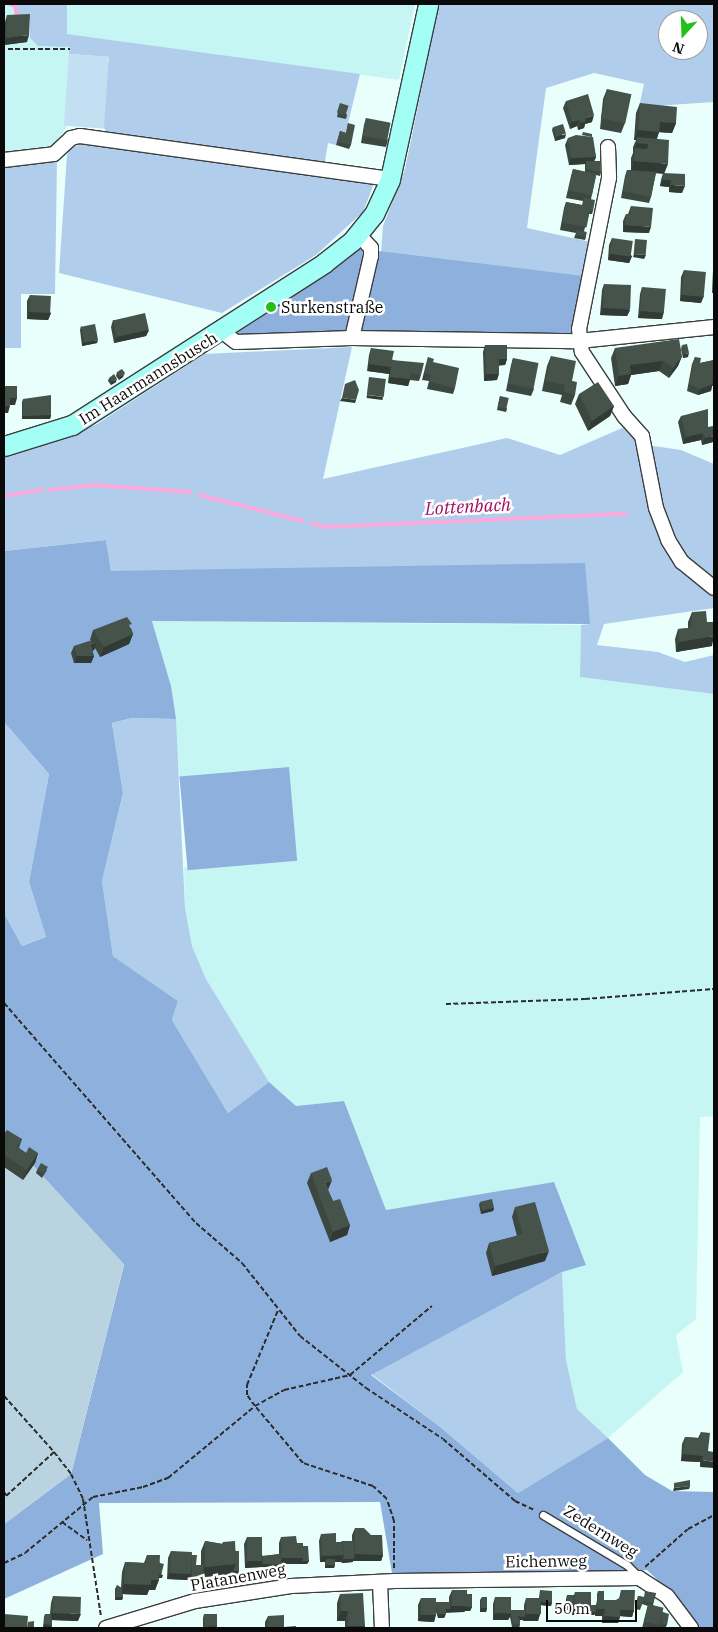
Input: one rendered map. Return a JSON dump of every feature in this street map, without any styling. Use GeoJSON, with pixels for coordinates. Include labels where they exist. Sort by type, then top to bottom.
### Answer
{"type":"FeatureCollection","features":[{"type":"Feature","properties":{"kind":"street"},"geometry":{"type":"LineString","coordinates":[[220,330],[324,263],[358,234],[374,214],[390,179],[428,4]]}},
{"type":"Feature","properties":{"kind":"street"},"geometry":{"type":"LineString","coordinates":[[4,160],[54,154],[71,138],[80,136],[390,179]]}},
{"type":"Feature","properties":{"kind":"street"},"geometry":{"type":"LineString","coordinates":[[608,147],[609,178],[578,329],[579,341],[582,352],[604,389],[642,436],[656,508],[668,540],[682,562],[714,588]]}},
{"type":"Feature","properties":{"kind":"street"},"geometry":{"type":"LineString","coordinates":[[352,338],[371,256],[371,248],[358,234]]}},
{"type":"Feature","properties":{"kind":"street","name":"Im Haarmannsbusch"},"geometry":{"type":"LineString","coordinates":[[4,446],[72,424],[220,330],[236,342],[352,338],[579,341],[714,327]]}},
{"type":"Feature","properties":{"kind":"street"},"geometry":{"type":"LineString","coordinates":[[639,1578],[667,1596],[691,1628]]}},
{"type":"Feature","properties":{"kind":"street","name":"Eichenweg"},"geometry":{"type":"LineString","coordinates":[[380,1583],[394,1581],[639,1578]]}},
{"type":"Feature","properties":{"kind":"street"},"geometry":{"type":"LineString","coordinates":[[380,1583],[382,1628]]}},
{"type":"Feature","properties":{"kind":"street","name":"Platanenweg"},"geometry":{"type":"LineString","coordinates":[[104,1623],[247,1592],[300,1585],[380,1583]]}},
{"type":"Feature","properties":{"kind":"lane","name":"Zedernweg"},"geometry":{"type":"LineString","coordinates":[[543,1515],[627,1565],[639,1578]]}},
{"type":"Feature","properties":{"kind":"path"},"geometry":{"type":"LineString","coordinates":[[8,49],[70,49]]}},
{"type":"Feature","properties":{"kind":"path"},"geometry":{"type":"LineString","coordinates":[[446,1004],[568,1000],[714,989]]}},
{"type":"Feature","properties":{"kind":"path"},"geometry":{"type":"LineString","coordinates":[[4,1003],[20,1024],[196,1223],[242,1263],[300,1336],[442,1439],[515,1501],[543,1515]]}},
{"type":"Feature","properties":{"kind":"path"},"geometry":{"type":"LineString","coordinates":[[4,1563],[25,1553],[93,1498],[143,1487],[168,1478],[255,1406],[284,1390],[350,1374],[432,1306]]}},
{"type":"Feature","properties":{"kind":"path"},"geometry":{"type":"LineString","coordinates":[[278,1310],[247,1385],[246,1395],[303,1463],[373,1486],[387,1499],[394,1521],[394,1581]]}},
{"type":"Feature","properties":{"kind":"path"},"geometry":{"type":"LineString","coordinates":[[4,1396],[71,1474],[83,1505],[104,1623]]}},
{"type":"Feature","properties":{"kind":"path"},"geometry":{"type":"LineString","coordinates":[[4,1498],[54,1452]]}},
{"type":"Feature","properties":{"kind":"path"},"geometry":{"type":"LineString","coordinates":[[4,1492],[7,1496]]}},
{"type":"Feature","properties":{"kind":"path"},"geometry":{"type":"LineString","coordinates":[[639,1578],[652,1558],[688,1529],[714,1515]]}},
{"type":"Feature","properties":{"kind":"path"},"geometry":{"type":"LineString","coordinates":[[62,1522],[88,1541]]}},
{"type":"Feature","properties":{"kind":"shaded area"},"geometry":{"type":"Polygon","coordinates":[[[4,4],[13,4],[17,20],[31,19],[30,38],[70,47],[67,126],[52,149],[4,155],[4,4]]]}},
{"type":"Feature","properties":{"kind":"shaded area"},"geometry":{"type":"Polygon","coordinates":[[[13,4],[67,4],[67,34],[360,74],[345,136],[339,135],[336,145],[328,143],[324,167],[110,138],[101,123],[109,57],[69,54],[70,47],[38,46],[30,38],[30,20],[17,20],[13,4]]]}},
{"type":"Feature","properties":{"kind":"shaded area"},"geometry":{"type":"Polygon","coordinates":[[[67,4],[415,4],[399,80],[67,34],[67,4]]]}},
{"type":"Feature","properties":{"kind":"shaded area"},"geometry":{"type":"Polygon","coordinates":[[[439,4],[714,4],[714,102],[639,107],[644,84],[594,73],[546,88],[527,228],[591,242],[585,276],[381,253],[383,226],[405,169],[439,4]]]}},
{"type":"Feature","properties":{"kind":"shaded area"},"geometry":{"type":"Polygon","coordinates":[[[69,54],[109,57],[104,129],[64,126],[69,54]]]}},
{"type":"Feature","properties":{"kind":"shaded area"},"geometry":{"type":"Polygon","coordinates":[[[92,142],[375,181],[363,212],[316,255],[222,313],[59,273],[67,155],[71,147],[92,142]]]}},
{"type":"Feature","properties":{"kind":"shaded area"},"geometry":{"type":"Polygon","coordinates":[[[57,160],[55,294],[21,294],[21,348],[4,348],[4,162],[57,160]]]}},
{"type":"Feature","properties":{"kind":"shaded area"},"geometry":{"type":"Polygon","coordinates":[[[362,249],[585,276],[571,350],[347,334],[234,335],[315,282],[350,251],[362,249]]]}},
{"type":"Feature","properties":{"kind":"shaded area"},"geometry":{"type":"Polygon","coordinates":[[[352,347],[323,479],[507,438],[560,455],[629,425],[640,444],[681,450],[714,464],[714,608],[604,624],[597,645],[658,652],[685,662],[714,655],[714,694],[580,677],[581,625],[590,624],[111,571],[106,540],[4,551],[4,454],[69,436],[97,424],[204,354],[352,347]]]}},
{"type":"Feature","properties":{"kind":"shaded area"},"geometry":{"type":"Polygon","coordinates":[[[106,540],[111,571],[585,563],[590,624],[152,621],[171,686],[176,719],[132,718],[112,723],[123,793],[102,881],[113,956],[178,1001],[172,1020],[228,1113],[269,1082],[296,1106],[344,1101],[386,1210],[554,1182],[586,1265],[562,1272],[371,1375],[439,1426],[518,1493],[608,1438],[645,1475],[672,1491],[714,1492],[714,1628],[697,1628],[670,1592],[647,1570],[569,1576],[393,1579],[380,1502],[99,1503],[103,1554],[4,1599],[4,1524],[71,1474],[124,1265],[4,1134],[4,913],[22,946],[46,937],[29,882],[49,774],[4,722],[4,551],[106,540]]]}},
{"type":"Feature","properties":{"kind":"shaded area"},"geometry":{"type":"Polygon","coordinates":[[[152,621],[581,625],[580,677],[714,694],[714,1116],[700,1117],[696,1319],[676,1335],[683,1372],[608,1438],[577,1409],[566,1360],[562,1272],[586,1264],[554,1183],[386,1210],[344,1101],[296,1106],[269,1082],[206,979],[192,946],[185,908],[184,867],[297,861],[288,767],[180,781],[171,686],[152,621]]]}},
{"type":"Feature","properties":{"kind":"shaded area"},"geometry":{"type":"Polygon","coordinates":[[[132,718],[176,719],[185,908],[192,946],[206,979],[269,1082],[228,1113],[172,1020],[178,1001],[113,956],[102,881],[123,793],[112,723],[132,718]]]}},
{"type":"Feature","properties":{"kind":"shaded area"},"geometry":{"type":"Polygon","coordinates":[[[4,722],[49,774],[29,882],[46,937],[22,946],[4,913],[4,722]]]}},
{"type":"Feature","properties":{"kind":"shaded area"},"geometry":{"type":"Polygon","coordinates":[[[289,767],[297,861],[188,870],[179,777],[289,767]]]}},
{"type":"Feature","properties":{"kind":"shaded area"},"geometry":{"type":"Polygon","coordinates":[[[4,1134],[124,1264],[71,1474],[4,1524],[4,1134]]]}},
{"type":"Feature","properties":{"kind":"shaded area"},"geometry":{"type":"Polygon","coordinates":[[[562,1272],[566,1360],[577,1409],[608,1438],[518,1493],[439,1426],[371,1374],[562,1272]]]}},
{"type":"Feature","properties":{"kind":"building"},"geometry":{"type":"Polygon","coordinates":[[[30,14],[29,35],[6,38],[7,15],[30,14]]]}},
{"type":"Feature","properties":{"kind":"building"},"geometry":{"type":"Polygon","coordinates":[[[607,89],[631,94],[625,124],[601,118],[607,89]]]}},
{"type":"Feature","properties":{"kind":"building"},"geometry":{"type":"Polygon","coordinates":[[[588,94],[594,115],[585,118],[586,121],[581,123],[580,120],[572,122],[566,101],[588,94]]]}},
{"type":"Feature","properties":{"kind":"building"},"geometry":{"type":"Polygon","coordinates":[[[340,103],[349,106],[345,115],[337,113],[340,103]]]}},
{"type":"Feature","properties":{"kind":"building"},"geometry":{"type":"Polygon","coordinates":[[[640,103],[677,107],[676,123],[660,122],[659,132],[638,130],[640,103]]]}},
{"type":"Feature","properties":{"kind":"building"},"geometry":{"type":"Polygon","coordinates":[[[366,118],[391,123],[387,140],[363,136],[366,118]]]}},
{"type":"Feature","properties":{"kind":"building"},"geometry":{"type":"Polygon","coordinates":[[[348,123],[355,125],[351,145],[337,142],[340,131],[346,133],[348,123]]]}},
{"type":"Feature","properties":{"kind":"building"},"geometry":{"type":"Polygon","coordinates":[[[563,124],[566,134],[556,136],[553,127],[563,124]]]}},
{"type":"Feature","properties":{"kind":"building"},"geometry":{"type":"Polygon","coordinates":[[[583,132],[592,134],[592,137],[582,135],[583,132]]]}},
{"type":"Feature","properties":{"kind":"building"},"geometry":{"type":"Polygon","coordinates":[[[576,135],[593,137],[596,157],[571,158],[568,138],[576,135]]]}},
{"type":"Feature","properties":{"kind":"building"},"geometry":{"type":"Polygon","coordinates":[[[637,137],[669,140],[668,164],[634,161],[635,148],[648,149],[648,144],[637,143],[637,137]]]}},
{"type":"Feature","properties":{"kind":"building"},"geometry":{"type":"Polygon","coordinates":[[[586,161],[600,161],[601,172],[586,169],[586,161]]]}},
{"type":"Feature","properties":{"kind":"building"},"geometry":{"type":"Polygon","coordinates":[[[573,169],[596,174],[592,196],[568,191],[573,169]]]}},
{"type":"Feature","properties":{"kind":"building"},"geometry":{"type":"Polygon","coordinates":[[[627,170],[656,172],[651,197],[623,191],[627,170]]]}},
{"type":"Feature","properties":{"kind":"building"},"geometry":{"type":"Polygon","coordinates":[[[663,173],[685,174],[685,186],[671,185],[671,180],[663,180],[663,173]]]}},
{"type":"Feature","properties":{"kind":"building"},"geometry":{"type":"Polygon","coordinates":[[[584,198],[595,200],[593,211],[590,210],[591,207],[583,205],[584,198]]]}},
{"type":"Feature","properties":{"kind":"building"},"geometry":{"type":"Polygon","coordinates":[[[566,202],[591,207],[587,227],[562,223],[566,202]]]}},
{"type":"Feature","properties":{"kind":"building"},"geometry":{"type":"Polygon","coordinates":[[[631,206],[653,208],[651,227],[625,225],[626,214],[630,214],[631,206]]]}},
{"type":"Feature","properties":{"kind":"building"},"geometry":{"type":"Polygon","coordinates":[[[577,230],[587,232],[586,237],[576,235],[577,230]]]}},
{"type":"Feature","properties":{"kind":"building"},"geometry":{"type":"Polygon","coordinates":[[[612,238],[633,241],[631,257],[610,254],[612,238]]]}},
{"type":"Feature","properties":{"kind":"building"},"geometry":{"type":"Polygon","coordinates":[[[635,239],[647,240],[646,255],[634,254],[635,239]]]}},
{"type":"Feature","properties":{"kind":"building"},"geometry":{"type":"Polygon","coordinates":[[[684,270],[706,272],[704,297],[682,295],[684,270]]]}},
{"type":"Feature","properties":{"kind":"building"},"geometry":{"type":"Polygon","coordinates":[[[604,284],[631,285],[630,309],[603,308],[604,284]]]}},
{"type":"Feature","properties":{"kind":"building"},"geometry":{"type":"Polygon","coordinates":[[[642,287],[666,289],[664,313],[640,311],[642,287]]]}},
{"type":"Feature","properties":{"kind":"building"},"geometry":{"type":"Polygon","coordinates":[[[30,295],[51,296],[50,313],[29,312],[30,295]]]}},
{"type":"Feature","properties":{"kind":"building"},"geometry":{"type":"Polygon","coordinates":[[[145,313],[149,330],[117,337],[113,320],[145,313]]]}},
{"type":"Feature","properties":{"kind":"building"},"geometry":{"type":"Polygon","coordinates":[[[95,324],[98,340],[84,342],[81,327],[95,324]]]}},
{"type":"Feature","properties":{"kind":"building"},"geometry":{"type":"Polygon","coordinates":[[[679,339],[682,356],[673,368],[663,361],[630,365],[631,374],[619,376],[615,348],[679,339]]]}},
{"type":"Feature","properties":{"kind":"building"},"geometry":{"type":"Polygon","coordinates":[[[687,344],[689,353],[684,354],[682,345],[687,344]]]}},
{"type":"Feature","properties":{"kind":"building"},"geometry":{"type":"Polygon","coordinates":[[[485,345],[507,345],[507,359],[499,359],[499,374],[486,374],[485,345]]]}},
{"type":"Feature","properties":{"kind":"building"},"geometry":{"type":"Polygon","coordinates":[[[371,348],[394,351],[392,360],[424,363],[421,375],[411,373],[410,379],[390,377],[391,367],[369,364],[371,348]]]}},
{"type":"Feature","properties":{"kind":"building"},"geometry":{"type":"Polygon","coordinates":[[[551,356],[576,361],[572,381],[577,382],[575,395],[564,392],[565,385],[546,381],[551,356]]]}},
{"type":"Feature","properties":{"kind":"building"},"geometry":{"type":"Polygon","coordinates":[[[428,357],[434,359],[433,362],[459,368],[455,388],[429,382],[431,374],[425,373],[428,357]]]}},
{"type":"Feature","properties":{"kind":"building"},"geometry":{"type":"Polygon","coordinates":[[[695,357],[701,358],[700,363],[714,360],[713,384],[700,389],[689,384],[695,357]]]}},
{"type":"Feature","properties":{"kind":"building"},"geometry":{"type":"Polygon","coordinates":[[[513,358],[539,363],[534,388],[508,384],[513,358]]]}},
{"type":"Feature","properties":{"kind":"building"},"geometry":{"type":"Polygon","coordinates":[[[122,369],[125,373],[120,377],[117,372],[122,369]]]}},
{"type":"Feature","properties":{"kind":"building"},"geometry":{"type":"Polygon","coordinates":[[[114,374],[117,379],[112,382],[109,378],[114,374]]]}},
{"type":"Feature","properties":{"kind":"building"},"geometry":{"type":"Polygon","coordinates":[[[369,377],[386,379],[384,397],[367,395],[369,377]]]}},
{"type":"Feature","properties":{"kind":"building"},"geometry":{"type":"Polygon","coordinates":[[[355,380],[359,390],[356,400],[342,398],[345,384],[355,380]]]}},
{"type":"Feature","properties":{"kind":"building"},"geometry":{"type":"Polygon","coordinates":[[[598,382],[614,406],[592,421],[579,394],[598,382]]]}},
{"type":"Feature","properties":{"kind":"building"},"geometry":{"type":"Polygon","coordinates":[[[4,386],[17,386],[17,398],[10,398],[10,406],[4,406],[4,386]]]}},
{"type":"Feature","properties":{"kind":"building"},"geometry":{"type":"Polygon","coordinates":[[[51,395],[51,415],[23,416],[23,399],[51,395]]]}},
{"type":"Feature","properties":{"kind":"building"},"geometry":{"type":"Polygon","coordinates":[[[500,396],[509,398],[506,409],[498,407],[500,396]]]}},
{"type":"Feature","properties":{"kind":"building"},"geometry":{"type":"Polygon","coordinates":[[[708,409],[708,427],[713,426],[714,436],[705,438],[703,433],[686,437],[681,416],[708,409]]]}},
{"type":"Feature","properties":{"kind":"building"},"geometry":{"type":"Polygon","coordinates":[[[706,611],[707,622],[714,622],[714,636],[679,642],[678,629],[691,628],[692,612],[706,611]]]}},
{"type":"Feature","properties":{"kind":"building"},"geometry":{"type":"Polygon","coordinates":[[[127,617],[132,624],[129,625],[133,634],[104,647],[93,630],[127,617]]]}},
{"type":"Feature","properties":{"kind":"building"},"geometry":{"type":"Polygon","coordinates":[[[89,641],[96,643],[91,645],[94,656],[77,656],[74,646],[89,641]]]}},
{"type":"Feature","properties":{"kind":"building"},"geometry":{"type":"Polygon","coordinates":[[[7,1130],[22,1139],[17,1147],[26,1153],[29,1147],[38,1153],[27,1170],[4,1155],[4,1134],[7,1130]]]}},
{"type":"Feature","properties":{"kind":"building"},"geometry":{"type":"Polygon","coordinates":[[[41,1163],[48,1167],[44,1174],[37,1170],[41,1163]]]}},
{"type":"Feature","properties":{"kind":"building"},"geometry":{"type":"Polygon","coordinates":[[[327,1167],[332,1180],[325,1183],[333,1201],[340,1199],[350,1225],[333,1232],[311,1173],[327,1167]]]}},
{"type":"Feature","properties":{"kind":"building"},"geometry":{"type":"Polygon","coordinates":[[[492,1199],[494,1208],[482,1210],[480,1202],[492,1199]]]}},
{"type":"Feature","properties":{"kind":"building"},"geometry":{"type":"Polygon","coordinates":[[[535,1202],[549,1251],[495,1266],[489,1243],[523,1234],[515,1207],[535,1202]]]}},
{"type":"Feature","properties":{"kind":"building"},"geometry":{"type":"Polygon","coordinates":[[[701,1432],[710,1433],[708,1451],[714,1452],[714,1462],[702,1460],[703,1456],[683,1454],[685,1437],[700,1438],[701,1432]]]}},
{"type":"Feature","properties":{"kind":"building"},"geometry":{"type":"Polygon","coordinates":[[[690,1480],[690,1486],[674,1488],[674,1483],[690,1480]]]}},
{"type":"Feature","properties":{"kind":"building"},"geometry":{"type":"Polygon","coordinates":[[[355,1528],[364,1528],[371,1535],[382,1535],[383,1555],[355,1554],[355,1528]]]}},
{"type":"Feature","properties":{"kind":"building"},"geometry":{"type":"Polygon","coordinates":[[[336,1533],[336,1542],[341,1542],[344,1555],[322,1556],[321,1534],[336,1533]]]}},
{"type":"Feature","properties":{"kind":"building"},"geometry":{"type":"Polygon","coordinates":[[[296,1536],[297,1543],[303,1543],[303,1558],[282,1558],[281,1537],[296,1536]]]}},
{"type":"Feature","properties":{"kind":"building"},"geometry":{"type":"Polygon","coordinates":[[[247,1537],[262,1537],[262,1561],[247,1561],[247,1537]]]}},
{"type":"Feature","properties":{"kind":"building"},"geometry":{"type":"Polygon","coordinates":[[[205,1541],[223,1544],[223,1542],[235,1541],[236,1564],[205,1567],[205,1541]]]}},
{"type":"Feature","properties":{"kind":"building"},"geometry":{"type":"Polygon","coordinates":[[[342,1541],[354,1541],[354,1559],[343,1559],[342,1541]]]}},
{"type":"Feature","properties":{"kind":"building"},"geometry":{"type":"Polygon","coordinates":[[[303,1546],[308,1546],[309,1561],[302,1561],[303,1546]]]}},
{"type":"Feature","properties":{"kind":"building"},"geometry":{"type":"Polygon","coordinates":[[[171,1551],[192,1552],[191,1574],[170,1573],[171,1551]]]}},
{"type":"Feature","properties":{"kind":"building"},"geometry":{"type":"Polygon","coordinates":[[[236,1551],[239,1551],[239,1571],[233,1571],[236,1564],[236,1551]]]}},
{"type":"Feature","properties":{"kind":"building"},"geometry":{"type":"Polygon","coordinates":[[[281,1554],[281,1565],[262,1564],[263,1556],[281,1554]]]}},
{"type":"Feature","properties":{"kind":"building"},"geometry":{"type":"Polygon","coordinates":[[[147,1555],[160,1555],[159,1580],[151,1580],[151,1585],[124,1584],[125,1562],[146,1563],[147,1555]]]}},
{"type":"Feature","properties":{"kind":"building"},"geometry":{"type":"Polygon","coordinates":[[[192,1555],[197,1555],[196,1565],[203,1565],[204,1579],[190,1579],[192,1574],[192,1555]]]}},
{"type":"Feature","properties":{"kind":"building"},"geometry":{"type":"Polygon","coordinates":[[[326,1559],[335,1559],[335,1565],[326,1565],[326,1559]]]}},
{"type":"Feature","properties":{"kind":"building"},"geometry":{"type":"Polygon","coordinates":[[[160,1563],[164,1564],[161,1575],[157,1574],[160,1563]]]}},
{"type":"Feature","properties":{"kind":"building"},"geometry":{"type":"Polygon","coordinates":[[[117,1585],[122,1588],[123,1597],[116,1597],[117,1585]]]}},
{"type":"Feature","properties":{"kind":"building"},"geometry":{"type":"Polygon","coordinates":[[[452,1590],[467,1590],[467,1606],[452,1606],[452,1590]]]}},
{"type":"Feature","properties":{"kind":"building"},"geometry":{"type":"Polygon","coordinates":[[[540,1590],[552,1591],[552,1602],[541,1602],[540,1590]]]}},
{"type":"Feature","properties":{"kind":"building"},"geometry":{"type":"Polygon","coordinates":[[[621,1590],[635,1590],[634,1610],[620,1610],[620,1617],[605,1616],[605,1609],[597,1609],[597,1600],[616,1600],[621,1597],[621,1590]]]}},
{"type":"Feature","properties":{"kind":"building"},"geometry":{"type":"Polygon","coordinates":[[[598,1591],[604,1591],[604,1600],[598,1600],[598,1591]]]}},
{"type":"Feature","properties":{"kind":"building"},"geometry":{"type":"Polygon","coordinates":[[[645,1591],[656,1593],[653,1603],[643,1601],[641,1607],[636,1605],[638,1596],[644,1597],[645,1591]]]}},
{"type":"Feature","properties":{"kind":"building"},"geometry":{"type":"Polygon","coordinates":[[[575,1592],[591,1592],[591,1608],[575,1608],[575,1592]]]}},
{"type":"Feature","properties":{"kind":"building"},"geometry":{"type":"Polygon","coordinates":[[[363,1593],[365,1626],[348,1626],[348,1611],[341,1611],[340,1594],[363,1593]]]}},
{"type":"Feature","properties":{"kind":"building"},"geometry":{"type":"Polygon","coordinates":[[[466,1594],[472,1594],[472,1607],[466,1607],[466,1594]]]}},
{"type":"Feature","properties":{"kind":"building"},"geometry":{"type":"Polygon","coordinates":[[[567,1595],[574,1595],[573,1606],[567,1606],[567,1595]]]}},
{"type":"Feature","properties":{"kind":"building"},"geometry":{"type":"Polygon","coordinates":[[[53,1596],[81,1597],[80,1614],[52,1613],[53,1596]]]}},
{"type":"Feature","properties":{"kind":"building"},"geometry":{"type":"Polygon","coordinates":[[[482,1597],[487,1597],[487,1608],[481,1608],[482,1597]]]}},
{"type":"Feature","properties":{"kind":"building"},"geometry":{"type":"Polygon","coordinates":[[[495,1597],[511,1597],[511,1613],[495,1613],[495,1597]]]}},
{"type":"Feature","properties":{"kind":"building"},"geometry":{"type":"Polygon","coordinates":[[[421,1598],[436,1598],[436,1615],[421,1615],[421,1598]]]}},
{"type":"Feature","properties":{"kind":"building"},"geometry":{"type":"Polygon","coordinates":[[[526,1598],[541,1598],[541,1614],[526,1614],[526,1598]]]}},
{"type":"Feature","properties":{"kind":"building"},"geometry":{"type":"Polygon","coordinates":[[[436,1602],[450,1602],[450,1609],[446,1609],[446,1614],[439,1614],[436,1602]]]}},
{"type":"Feature","properties":{"kind":"building"},"geometry":{"type":"Polygon","coordinates":[[[648,1604],[664,1608],[659,1625],[644,1621],[648,1604]]]}},
{"type":"Feature","properties":{"kind":"building"},"geometry":{"type":"Polygon","coordinates":[[[591,1605],[596,1605],[596,1612],[589,1612],[591,1605]]]}},
{"type":"Feature","properties":{"kind":"building"},"geometry":{"type":"Polygon","coordinates":[[[511,1610],[525,1610],[525,1617],[517,1616],[520,1620],[520,1625],[513,1623],[511,1610]]]}},
{"type":"Feature","properties":{"kind":"building"},"geometry":{"type":"Polygon","coordinates":[[[663,1612],[669,1614],[667,1625],[661,1623],[663,1612]]]}},
{"type":"Feature","properties":{"kind":"building"},"geometry":{"type":"Polygon","coordinates":[[[4,1614],[28,1616],[27,1628],[4,1628],[4,1614]]]}},
{"type":"Feature","properties":{"kind":"building"},"geometry":{"type":"Polygon","coordinates":[[[45,1614],[51,1614],[52,1625],[44,1624],[45,1614]]]}},
{"type":"Feature","properties":{"kind":"building"},"geometry":{"type":"Polygon","coordinates":[[[204,1614],[217,1614],[217,1626],[205,1627],[204,1614]]]}},
{"type":"Feature","properties":{"kind":"building"},"geometry":{"type":"Polygon","coordinates":[[[284,1615],[284,1627],[296,1626],[296,1628],[268,1628],[268,1616],[284,1615]]]}},
{"type":"Feature","properties":{"kind":"building"},"geometry":{"type":"Polygon","coordinates":[[[34,1621],[34,1628],[27,1628],[28,1622],[34,1621]]]}},
{"type":"Feature","properties":{"kind":"waterway"},"geometry":{"type":"LineString","coordinates":[[10,4],[15,6],[17,16]]}},
{"type":"Feature","properties":{"kind":"waterway","name":"Lottenbach"},"geometry":{"type":"LineString","coordinates":[[49,490],[94,485],[190,492]]}},
{"type":"Feature","properties":{"kind":"waterway","name":"Lottenbach"},"geometry":{"type":"LineString","coordinates":[[4,496],[43,490]]}},
{"type":"Feature","properties":{"kind":"waterway","name":"Lottenbach"},"geometry":{"type":"LineString","coordinates":[[200,495],[303,521]]}},
{"type":"Feature","properties":{"kind":"waterway","name":"Lottenbach"},"geometry":{"type":"LineString","coordinates":[[312,523],[325,527],[626,514]]}},
{"type":"Feature","properties":{"kind":"place","name":"Surkenstraße"},"geometry":{"type":"Point","coordinates":[271,307]}}]}
